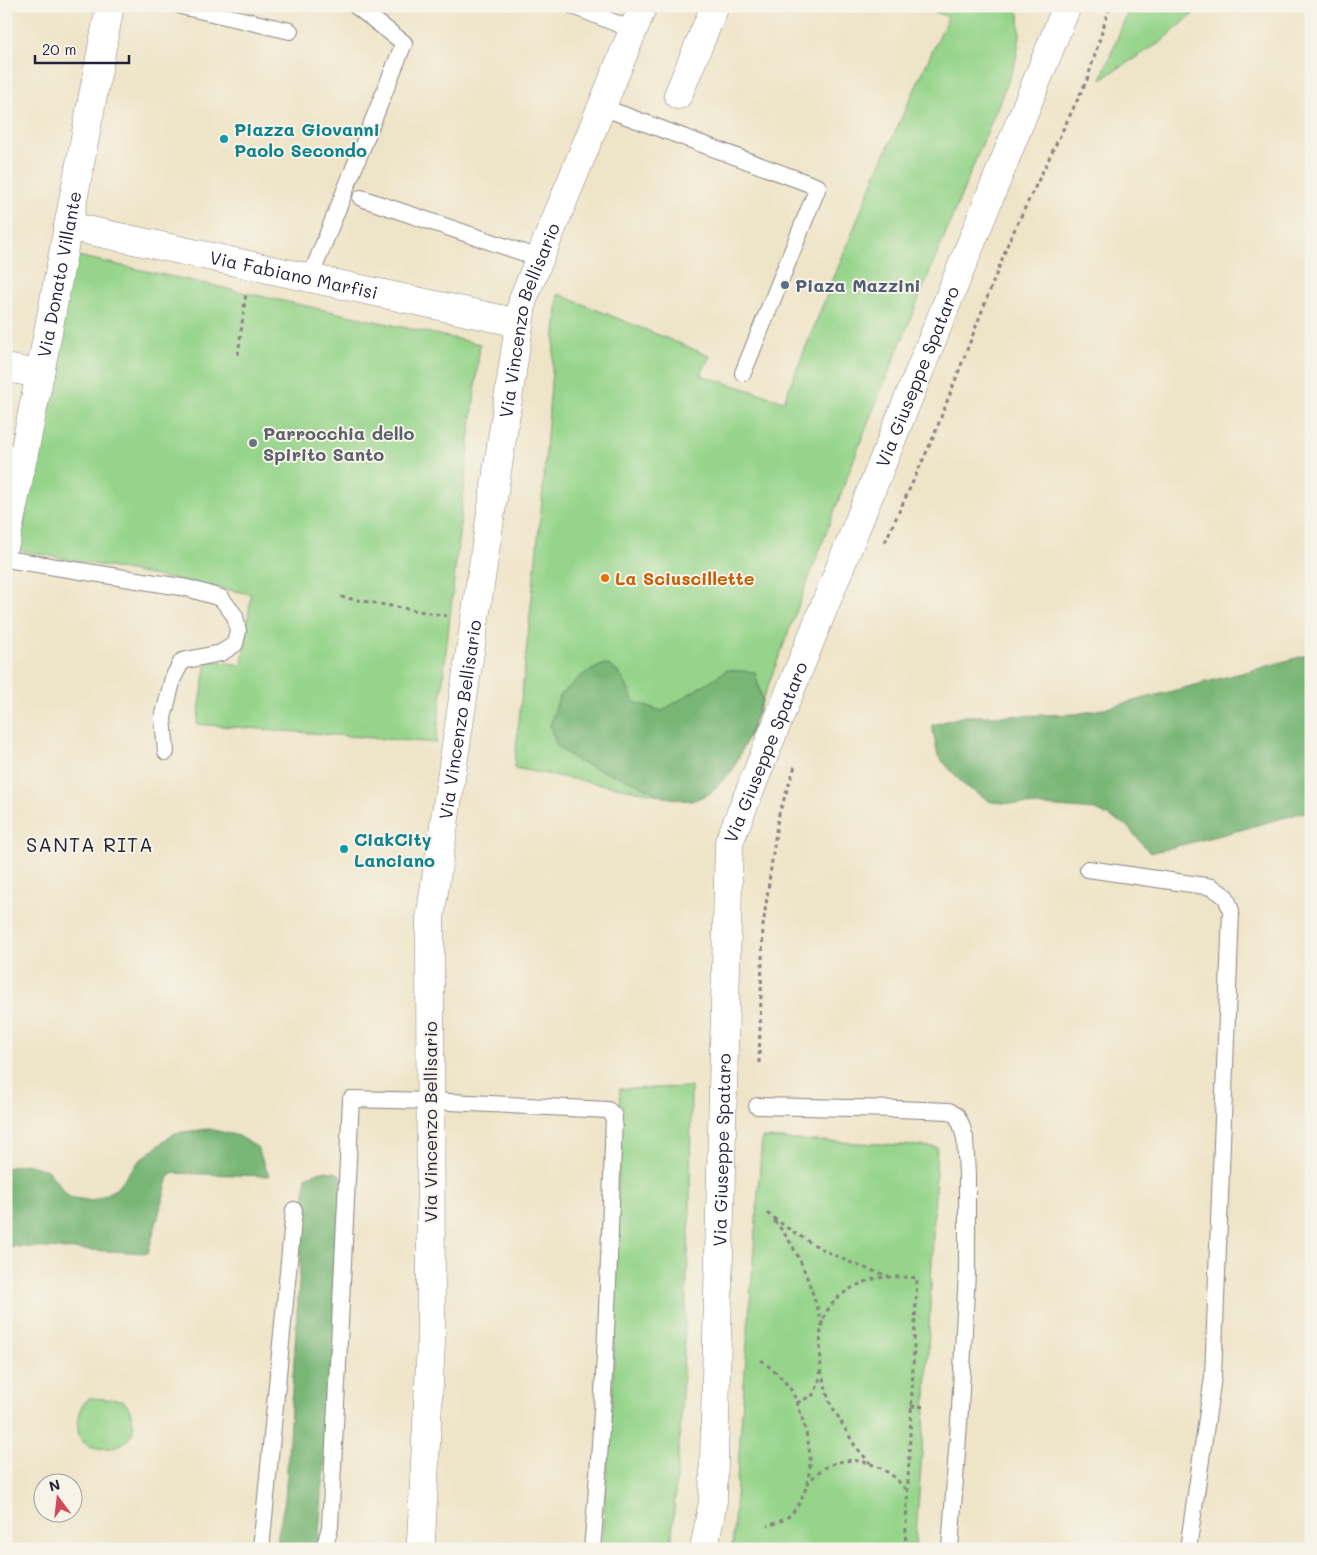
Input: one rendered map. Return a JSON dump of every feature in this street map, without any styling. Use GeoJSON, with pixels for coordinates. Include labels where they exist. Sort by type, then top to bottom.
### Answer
{"type":"FeatureCollection","features":[{"type":"Feature","properties":{"kind":"street","name":"Via Donato Villante"},"geometry":{"type":"LineString","coordinates":[[6,540],[40,374],[110,6]]}},
{"type":"Feature","properties":{"kind":"street"},"geometry":{"type":"LineString","coordinates":[[678,95],[716,6]]}},
{"type":"Feature","properties":{"kind":"street","name":"Via Giuseppe Spataro"},"geometry":{"type":"LineString","coordinates":[[704,1549],[713,1501],[729,842],[1067,6]]}},
{"type":"Feature","properties":{"kind":"street","name":"Via Vincenzo Bellisario"},"geometry":{"type":"LineString","coordinates":[[420,1549],[431,1343],[430,918],[522,299],[638,18]]}},
{"type":"Feature","properties":{"kind":"street","name":"Via Fabiano Marfisi"},"geometry":{"type":"LineString","coordinates":[[68,226],[519,323]]}},
{"type":"Feature","properties":{"kind":"street"},"geometry":{"type":"LineString","coordinates":[[6,368],[40,374]]}},
{"type":"Feature","properties":{"kind":"lane"},"geometry":{"type":"LineString","coordinates":[[181,6],[290,31]]}},
{"type":"Feature","properties":{"kind":"lane"},"geometry":{"type":"LineString","coordinates":[[310,278],[404,43],[356,6]]}},
{"type":"Feature","properties":{"kind":"lane"},"geometry":{"type":"LineString","coordinates":[[573,6],[638,18]]}},
{"type":"Feature","properties":{"kind":"lane"},"geometry":{"type":"LineString","coordinates":[[602,107],[818,187],[743,374]]}},
{"type":"Feature","properties":{"kind":"lane"},"geometry":{"type":"LineString","coordinates":[[361,198],[539,258]]}},
{"type":"Feature","properties":{"kind":"lane"},"geometry":{"type":"LineString","coordinates":[[6,558],[187,588],[221,598],[235,616],[238,631],[235,644],[221,653],[182,661],[173,678],[163,718],[166,752]]}},
{"type":"Feature","properties":{"kind":"lane"},"geometry":{"type":"LineString","coordinates":[[1088,870],[1212,887],[1226,897],[1231,911],[1213,1376],[1188,1549]]}},
{"type":"Feature","properties":{"kind":"lane"},"geometry":{"type":"LineString","coordinates":[[324,1549],[330,1527],[351,1099],[608,1110],[614,1116],[608,1308],[599,1470],[592,1549]]}},
{"type":"Feature","properties":{"kind":"lane"},"geometry":{"type":"LineString","coordinates":[[757,1106],[949,1111],[957,1116],[961,1124],[965,1138],[967,1174],[967,1271],[950,1549]]}},
{"type":"Feature","properties":{"kind":"lane"},"geometry":{"type":"LineString","coordinates":[[261,1549],[294,1210]]}},
{"type":"Feature","properties":{"kind":"path"},"geometry":{"type":"LineString","coordinates":[[883,546],[933,438],[1009,241],[1087,80],[1110,6]]}},
{"type":"Feature","properties":{"kind":"path"},"geometry":{"type":"LineString","coordinates":[[238,354],[246,293]]}},
{"type":"Feature","properties":{"kind":"path"},"geometry":{"type":"LineString","coordinates":[[341,597],[474,621]]}},
{"type":"Feature","properties":{"kind":"path"},"geometry":{"type":"LineString","coordinates":[[759,1063],[763,926],[778,817],[796,762]]}},
{"type":"Feature","properties":{"kind":"path"},"geometry":{"type":"LineString","coordinates":[[822,1323],[802,1266],[786,1236],[767,1213],[817,1247],[842,1259],[892,1277]]}},
{"type":"Feature","properties":{"kind":"path"},"geometry":{"type":"LineString","coordinates":[[797,1403],[813,1395],[819,1382],[822,1323],[828,1309],[840,1295],[860,1284],[878,1278],[917,1278],[904,1549]]}},
{"type":"Feature","properties":{"kind":"path"},"geometry":{"type":"LineString","coordinates":[[761,1360],[782,1378],[792,1392],[801,1414],[810,1460],[806,1486]]}},
{"type":"Feature","properties":{"kind":"path"},"geometry":{"type":"LineString","coordinates":[[820,1366],[829,1401],[855,1446],[870,1464]]}},
{"type":"Feature","properties":{"kind":"path"},"geometry":{"type":"LineString","coordinates":[[911,1406],[925,1407]]}},
{"type":"Feature","properties":{"kind":"path"},"geometry":{"type":"LineString","coordinates":[[767,1526],[786,1519],[792,1514],[814,1474],[840,1461],[854,1460],[870,1464],[891,1474],[907,1491]]}},
{"type":"Feature","properties":{"kind":"green space"},"geometry":{"type":"Polygon","coordinates":[[[920,6],[1012,6],[1019,14],[1020,36],[1015,64],[867,425],[752,728],[732,771],[709,794],[691,801],[514,768],[542,500],[558,294],[710,356],[701,375],[784,401],[877,171],[948,17],[920,6]]]}},
{"type":"Feature","properties":{"kind":"green space"},"geometry":{"type":"Polygon","coordinates":[[[1130,6],[1202,6],[1161,42],[1101,79],[1130,6]]]}},
{"type":"Feature","properties":{"kind":"green space"},"geometry":{"type":"Polygon","coordinates":[[[73,255],[480,344],[436,743],[197,724],[207,660],[242,665],[251,594],[19,550],[73,255]]]}},
{"type":"Feature","properties":{"kind":"green space"},"geometry":{"type":"Polygon","coordinates":[[[1311,654],[1311,810],[1240,830],[1150,853],[1126,825],[1096,810],[991,802],[964,785],[938,756],[932,725],[965,716],[1076,714],[1103,709],[1311,654]]]}},
{"type":"Feature","properties":{"kind":"green space"},"geometry":{"type":"Polygon","coordinates":[[[604,664],[615,669],[619,674],[634,702],[662,711],[727,670],[755,672],[762,700],[752,728],[732,771],[709,794],[691,801],[664,797],[631,781],[578,762],[557,746],[550,726],[559,697],[582,675],[604,664]]]}},
{"type":"Feature","properties":{"kind":"green space"},"geometry":{"type":"Polygon","coordinates":[[[691,1087],[690,1207],[681,1419],[671,1548],[601,1549],[613,1386],[620,1089],[691,1087]]]}},
{"type":"Feature","properties":{"kind":"green space"},"geometry":{"type":"Polygon","coordinates":[[[209,1129],[239,1136],[257,1147],[269,1176],[170,1173],[148,1253],[6,1246],[6,1168],[25,1164],[47,1170],[69,1197],[92,1201],[116,1189],[139,1161],[175,1133],[209,1129]]]}},
{"type":"Feature","properties":{"kind":"green space"},"geometry":{"type":"Polygon","coordinates":[[[762,1138],[937,1147],[926,1397],[915,1549],[732,1549],[762,1138]]]}},
{"type":"Feature","properties":{"kind":"green space"},"geometry":{"type":"Polygon","coordinates":[[[321,1171],[335,1172],[342,1176],[339,1296],[318,1544],[317,1549],[275,1549],[285,1500],[306,1177],[321,1171]]]}},
{"type":"Feature","properties":{"kind":"green space"},"geometry":{"type":"Polygon","coordinates":[[[89,1398],[123,1400],[129,1408],[131,1415],[133,1428],[130,1437],[114,1447],[94,1447],[86,1444],[80,1438],[78,1422],[81,1407],[89,1398]]]}},
{"type":"Feature","properties":{"kind":"place","name":"Piazza Giovanni Paolo Secondo"},"geometry":{"type":"Point","coordinates":[224,139]}},
{"type":"Feature","properties":{"kind":"place","name":"Piaza Mazzini"},"geometry":{"type":"Point","coordinates":[785,285]}},
{"type":"Feature","properties":{"kind":"place","name":"Parrocchia dello Spirito Santo"},"geometry":{"type":"Point","coordinates":[253,443]}},
{"type":"Feature","properties":{"kind":"place","name":"La Sciuscillette"},"geometry":{"type":"Point","coordinates":[605,578]}},
{"type":"Feature","properties":{"kind":"place","name":"CiakCity Lanciano"},"geometry":{"type":"Point","coordinates":[344,849]}},
{"type":"Feature","properties":{"kind":"district","name":"SANTA RITA"},"geometry":{"type":"Point","coordinates":[90,844]}}]}
